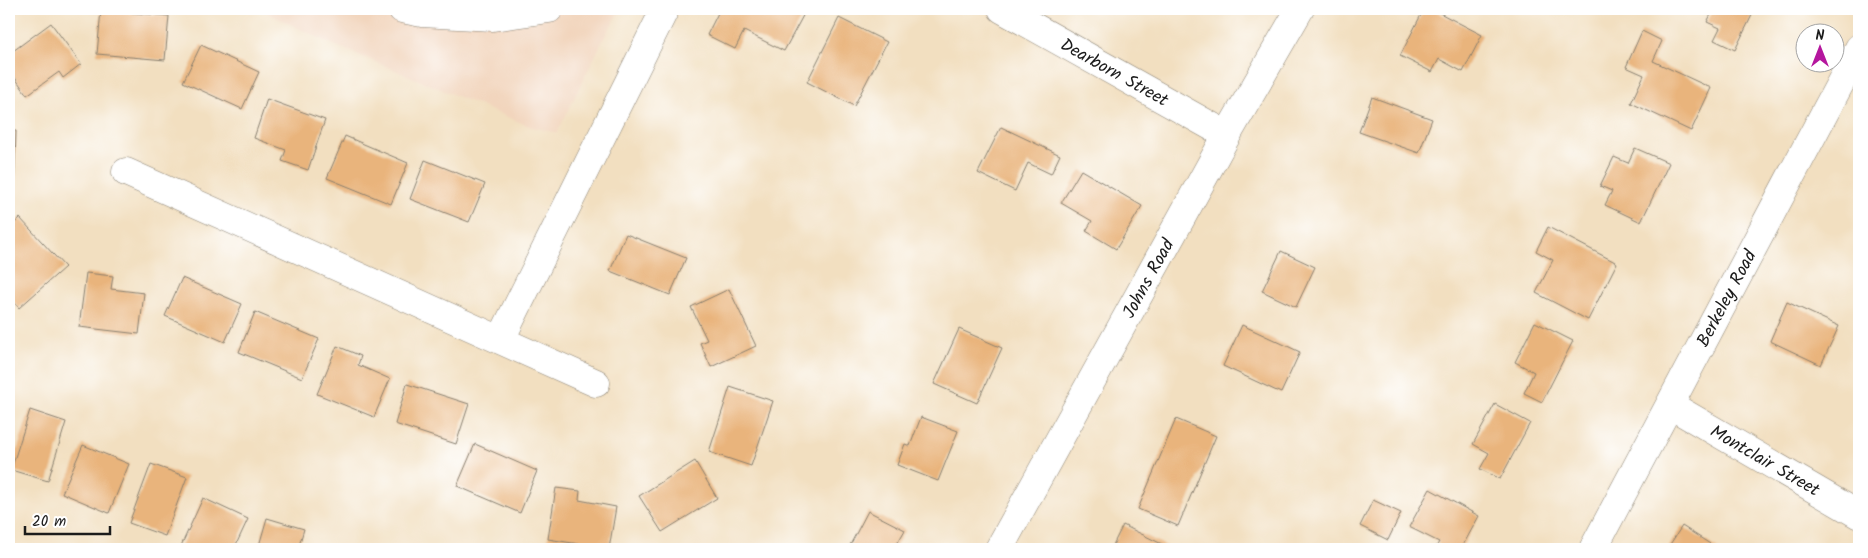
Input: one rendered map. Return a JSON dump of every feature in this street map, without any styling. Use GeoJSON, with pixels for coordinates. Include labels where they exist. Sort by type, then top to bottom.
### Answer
{"type":"FeatureCollection","features":[{"type":"Feature","properties":{"kind":"street"},"geometry":{"type":"LineString","coordinates":[[402,9],[422,14],[493,17],[549,9]]}},
{"type":"Feature","properties":{"kind":"street"},"geometry":{"type":"LineString","coordinates":[[501,339],[665,9]]}},
{"type":"Feature","properties":{"kind":"street","name":"Dearborn Street"},"geometry":{"type":"LineString","coordinates":[[1002,9],[1227,135]]}},
{"type":"Feature","properties":{"kind":"street","name":"Johns Road"},"geometry":{"type":"LineString","coordinates":[[999,549],[1227,135],[1300,9]]}},
{"type":"Feature","properties":{"kind":"street","name":"Berkeley Road"},"geometry":{"type":"LineString","coordinates":[[1593,549],[1859,48]]}},
{"type":"Feature","properties":{"kind":"street"},"geometry":{"type":"LineString","coordinates":[[126,172],[596,383]]}},
{"type":"Feature","properties":{"kind":"street","name":"Montclair Street"},"geometry":{"type":"LineString","coordinates":[[1670,405],[1859,515]]}},
{"type":"Feature","properties":{"kind":"shaded area"},"geometry":{"type":"Polygon","coordinates":[[[259,9],[621,9],[606,34],[557,133],[529,126],[327,42],[259,9]]]}},
{"type":"Feature","properties":{"kind":"building"},"geometry":{"type":"Polygon","coordinates":[[[720,9],[806,10],[784,51],[744,31],[735,49],[707,35],[720,9]]]}},
{"type":"Feature","properties":{"kind":"building"},"geometry":{"type":"Polygon","coordinates":[[[1424,9],[1432,9],[1482,35],[1463,72],[1439,59],[1432,72],[1400,56],[1424,9]]]}},
{"type":"Feature","properties":{"kind":"building"},"geometry":{"type":"Polygon","coordinates":[[[1714,9],[1755,9],[1735,50],[1714,40],[1720,28],[1707,22],[1714,9]]]}},
{"type":"Feature","properties":{"kind":"building"},"geometry":{"type":"Polygon","coordinates":[[[101,10],[169,16],[165,60],[97,54],[101,10]]]}},
{"type":"Feature","properties":{"kind":"building"},"geometry":{"type":"Polygon","coordinates":[[[839,18],[887,42],[854,106],[807,82],[839,18]]]}},
{"type":"Feature","properties":{"kind":"building"},"geometry":{"type":"Polygon","coordinates":[[[51,23],[81,64],[63,78],[59,72],[27,95],[9,69],[9,54],[51,23]]]}},
{"type":"Feature","properties":{"kind":"building"},"geometry":{"type":"Polygon","coordinates":[[[1642,31],[1662,41],[1653,61],[1711,88],[1691,131],[1631,103],[1644,75],[1626,67],[1642,31]]]}},
{"type":"Feature","properties":{"kind":"building"},"geometry":{"type":"Polygon","coordinates":[[[201,45],[259,72],[242,109],[183,82],[201,45]]]}},
{"type":"Feature","properties":{"kind":"building"},"geometry":{"type":"Polygon","coordinates":[[[1372,97],[1432,119],[1419,153],[1359,132],[1372,97]]]}},
{"type":"Feature","properties":{"kind":"building"},"geometry":{"type":"Polygon","coordinates":[[[267,99],[325,120],[308,170],[282,161],[286,150],[254,138],[267,99]]]}},
{"type":"Feature","properties":{"kind":"building"},"geometry":{"type":"Polygon","coordinates":[[[1001,127],[1060,155],[1051,174],[1028,163],[1015,191],[978,173],[1001,127]]]}},
{"type":"Feature","properties":{"kind":"building"},"geometry":{"type":"Polygon","coordinates":[[[9,131],[16,131],[14,195],[9,195],[9,131]]]}},
{"type":"Feature","properties":{"kind":"building"},"geometry":{"type":"Polygon","coordinates":[[[345,136],[408,163],[391,204],[327,178],[345,136]]]}},
{"type":"Feature","properties":{"kind":"building"},"geometry":{"type":"Polygon","coordinates":[[[1635,148],[1669,163],[1641,222],[1605,205],[1612,191],[1600,186],[1614,157],[1628,163],[1635,148]]]}},
{"type":"Feature","properties":{"kind":"building"},"geometry":{"type":"Polygon","coordinates":[[[425,160],[485,184],[469,222],[410,199],[425,160]]]}},
{"type":"Feature","properties":{"kind":"building"},"geometry":{"type":"Polygon","coordinates":[[[1081,170],[1142,206],[1116,249],[1086,231],[1092,221],[1061,203],[1081,170]]]}},
{"type":"Feature","properties":{"kind":"building"},"geometry":{"type":"Polygon","coordinates":[[[20,218],[65,267],[19,308],[9,296],[9,228],[20,218]]]}},
{"type":"Feature","properties":{"kind":"building"},"geometry":{"type":"Polygon","coordinates":[[[1548,227],[1617,263],[1588,320],[1536,293],[1553,260],[1536,251],[1548,227]]]}},
{"type":"Feature","properties":{"kind":"building"},"geometry":{"type":"Polygon","coordinates":[[[626,234],[686,258],[670,295],[610,271],[626,234]]]}},
{"type":"Feature","properties":{"kind":"building"},"geometry":{"type":"Polygon","coordinates":[[[1281,251],[1315,267],[1296,307],[1262,291],[1281,251]]]}},
{"type":"Feature","properties":{"kind":"building"},"geometry":{"type":"Polygon","coordinates":[[[86,273],[113,276],[111,289],[144,293],[139,334],[79,327],[86,273]]]}},
{"type":"Feature","properties":{"kind":"building"},"geometry":{"type":"Polygon","coordinates":[[[182,278],[242,304],[225,342],[165,316],[182,278]]]}},
{"type":"Feature","properties":{"kind":"building"},"geometry":{"type":"Polygon","coordinates":[[[729,289],[756,346],[711,367],[700,343],[707,340],[691,307],[729,289]]]}},
{"type":"Feature","properties":{"kind":"building"},"geometry":{"type":"Polygon","coordinates":[[[1787,302],[1839,326],[1821,365],[1770,341],[1787,302]]]}},
{"type":"Feature","properties":{"kind":"building"},"geometry":{"type":"Polygon","coordinates":[[[255,312],[319,339],[302,378],[239,352],[255,312]]]}},
{"type":"Feature","properties":{"kind":"building"},"geometry":{"type":"Polygon","coordinates":[[[1535,322],[1573,341],[1542,402],[1524,393],[1534,372],[1515,362],[1535,322]]]}},
{"type":"Feature","properties":{"kind":"building"},"geometry":{"type":"Polygon","coordinates":[[[1242,325],[1300,352],[1281,393],[1223,366],[1242,325]]]}},
{"type":"Feature","properties":{"kind":"building"},"geometry":{"type":"Polygon","coordinates":[[[959,329],[1002,348],[977,403],[934,384],[959,329]]]}},
{"type":"Feature","properties":{"kind":"building"},"geometry":{"type":"Polygon","coordinates":[[[337,346],[361,356],[358,365],[390,379],[374,417],[317,394],[337,346]]]}},
{"type":"Feature","properties":{"kind":"building"},"geometry":{"type":"Polygon","coordinates":[[[407,384],[469,404],[456,444],[395,424],[407,384]]]}},
{"type":"Feature","properties":{"kind":"building"},"geometry":{"type":"Polygon","coordinates":[[[730,387],[773,401],[751,466],[709,452],[730,387]]]}},
{"type":"Feature","properties":{"kind":"building"},"geometry":{"type":"Polygon","coordinates":[[[1495,404],[1530,423],[1500,479],[1480,469],[1489,453],[1473,444],[1495,404]]]}},
{"type":"Feature","properties":{"kind":"building"},"geometry":{"type":"Polygon","coordinates":[[[30,410],[66,422],[48,481],[11,470],[30,410]]]}},
{"type":"Feature","properties":{"kind":"building"},"geometry":{"type":"Polygon","coordinates":[[[921,417],[958,431],[938,481],[897,465],[905,444],[910,446],[921,417]]]}},
{"type":"Feature","properties":{"kind":"building"},"geometry":{"type":"Polygon","coordinates":[[[1176,419],[1216,436],[1178,526],[1138,509],[1176,419]]]}},
{"type":"Feature","properties":{"kind":"building"},"geometry":{"type":"Polygon","coordinates":[[[475,444],[537,471],[520,513],[457,486],[475,444]]]}},
{"type":"Feature","properties":{"kind":"building"},"geometry":{"type":"Polygon","coordinates":[[[83,445],[129,464],[109,513],[62,493],[83,445]]]}},
{"type":"Feature","properties":{"kind":"building"},"geometry":{"type":"Polygon","coordinates":[[[695,461],[717,498],[662,532],[639,496],[695,461]]]}},
{"type":"Feature","properties":{"kind":"building"},"geometry":{"type":"Polygon","coordinates":[[[151,464],[187,477],[165,536],[129,523],[151,464]]]}},
{"type":"Feature","properties":{"kind":"building"},"geometry":{"type":"Polygon","coordinates":[[[556,488],[580,491],[579,500],[616,507],[609,549],[548,539],[556,488]]]}},
{"type":"Feature","properties":{"kind":"building"},"geometry":{"type":"Polygon","coordinates":[[[1430,489],[1479,516],[1461,549],[1435,549],[1439,542],[1409,527],[1430,489]]]}},
{"type":"Feature","properties":{"kind":"building"},"geometry":{"type":"Polygon","coordinates":[[[203,498],[248,519],[234,549],[188,549],[181,546],[203,498]]]}},
{"type":"Feature","properties":{"kind":"building"},"geometry":{"type":"Polygon","coordinates":[[[1373,500],[1401,513],[1388,540],[1360,526],[1373,500]]]}},
{"type":"Feature","properties":{"kind":"building"},"geometry":{"type":"Polygon","coordinates":[[[868,511],[905,530],[894,549],[848,549],[868,511]]]}},
{"type":"Feature","properties":{"kind":"building"},"geometry":{"type":"Polygon","coordinates":[[[267,518],[304,529],[298,549],[258,549],[267,518]]]}},
{"type":"Feature","properties":{"kind":"building"},"geometry":{"type":"Polygon","coordinates":[[[1123,525],[1172,549],[1111,549],[1123,525]]]}},
{"type":"Feature","properties":{"kind":"building"},"geometry":{"type":"Polygon","coordinates":[[[1682,526],[1718,549],[1667,549],[1682,526]]]}}]}
